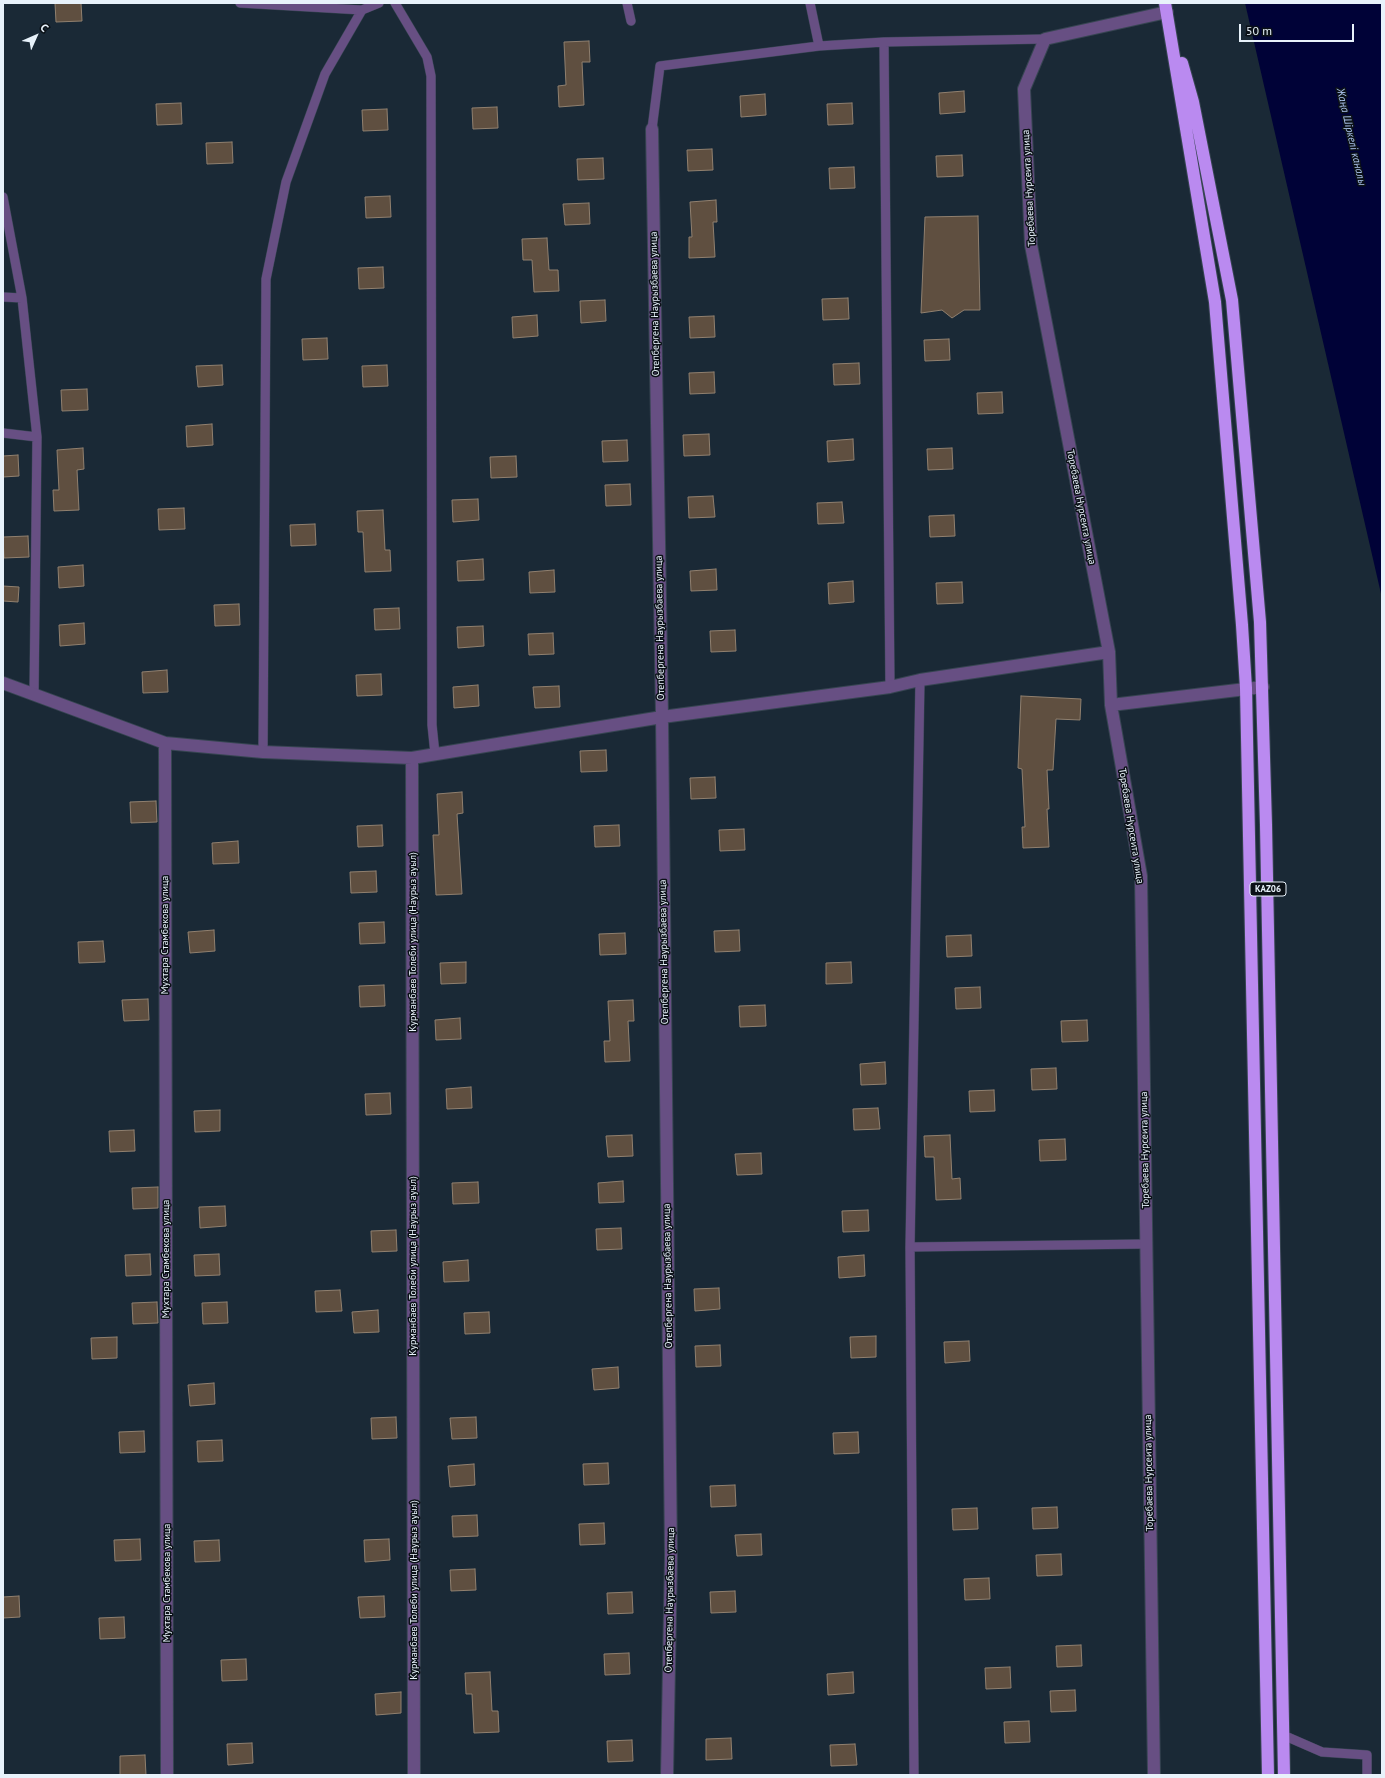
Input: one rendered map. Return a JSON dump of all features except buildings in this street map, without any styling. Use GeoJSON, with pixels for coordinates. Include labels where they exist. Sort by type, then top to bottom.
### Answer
{"type":"FeatureCollection","features":[{"type":"Feature","properties":{"kind":"highway","name":"KАZ06"},"geometry":{"type":"LineString","coordinates":[[1166,8],[1193,102],[1232,300],[1259,614],[1263,688],[1284,1775]]}},
{"type":"Feature","properties":{"kind":"highway","name":"KАZ06"},"geometry":{"type":"LineString","coordinates":[[1166,8],[1215,302],[1242,617],[1246,688],[1268,1775]]}},
{"type":"Feature","properties":{"kind":"street"},"geometry":{"type":"LineString","coordinates":[[1045,39],[1166,8]]}},
{"type":"Feature","properties":{"kind":"street","name":"Торебаева Нурсеита улица"},"geometry":{"type":"LineString","coordinates":[[1045,39],[1024,89],[1031,245],[1109,652],[1111,704],[1140,876],[1154,1775]]}},
{"type":"Feature","properties":{"kind":"street","name":"Отепбергена Наурызбаева улица"},"geometry":{"type":"LineString","coordinates":[[652,129],[662,717],[671,1556],[667,1775]]}},
{"type":"Feature","properties":{"kind":"street"},"geometry":{"type":"LineString","coordinates":[[3,683],[165,743],[263,752],[412,758],[662,717],[890,686],[920,680],[1109,652]]}},
{"type":"Feature","properties":{"kind":"street"},"geometry":{"type":"LineString","coordinates":[[1111,704],[1246,688],[1263,688]]}},
{"type":"Feature","properties":{"kind":"street","name":"Мухтара Стамбекова улица"},"geometry":{"type":"LineString","coordinates":[[165,743],[167,1775]]}},
{"type":"Feature","properties":{"kind":"street","name":"Курманбаев Толеби улица (Наурыз ауыл)"},"geometry":{"type":"LineString","coordinates":[[412,758],[414,1775]]}},
{"type":"Feature","properties":{"kind":"lane"},"geometry":{"type":"LineString","coordinates":[[240,3],[362,10],[379,3]]}},
{"type":"Feature","properties":{"kind":"lane"},"geometry":{"type":"LineString","coordinates":[[395,3],[427,56],[431,76],[432,726],[434,754]]}},
{"type":"Feature","properties":{"kind":"lane"},"geometry":{"type":"LineString","coordinates":[[627,3],[631,20]]}},
{"type":"Feature","properties":{"kind":"lane"},"geometry":{"type":"LineString","coordinates":[[810,3],[819,46]]}},
{"type":"Feature","properties":{"kind":"lane"},"geometry":{"type":"LineString","coordinates":[[263,752],[266,279],[286,182],[325,74],[362,10]]}},
{"type":"Feature","properties":{"kind":"lane"},"geometry":{"type":"LineString","coordinates":[[652,129],[660,66],[819,46],[884,42],[1045,39]]}},
{"type":"Feature","properties":{"kind":"lane"},"geometry":{"type":"LineString","coordinates":[[884,42],[890,686]]}},
{"type":"Feature","properties":{"kind":"lane"},"geometry":{"type":"LineString","coordinates":[[3,197],[22,298],[37,436],[34,695]]}},
{"type":"Feature","properties":{"kind":"lane"},"geometry":{"type":"LineString","coordinates":[[3,297],[22,298]]}},
{"type":"Feature","properties":{"kind":"lane"},"geometry":{"type":"LineString","coordinates":[[3,433],[37,436]]}},
{"type":"Feature","properties":{"kind":"lane"},"geometry":{"type":"LineString","coordinates":[[914,1775],[910,1246],[920,680]]}},
{"type":"Feature","properties":{"kind":"lane"},"geometry":{"type":"LineString","coordinates":[[910,1246],[1146,1244]]}},
{"type":"Feature","properties":{"kind":"lane"},"geometry":{"type":"LineString","coordinates":[[1284,1735],[1322,1752],[1367,1755],[1367,1775]]}},
{"type":"Feature","properties":{"kind":"water","name":"Жаңа Шіркелі каналы"},"geometry":{"type":"Polygon","coordinates":[[[1245,3],[1382,3],[1382,598],[1245,3]]]}}]}
